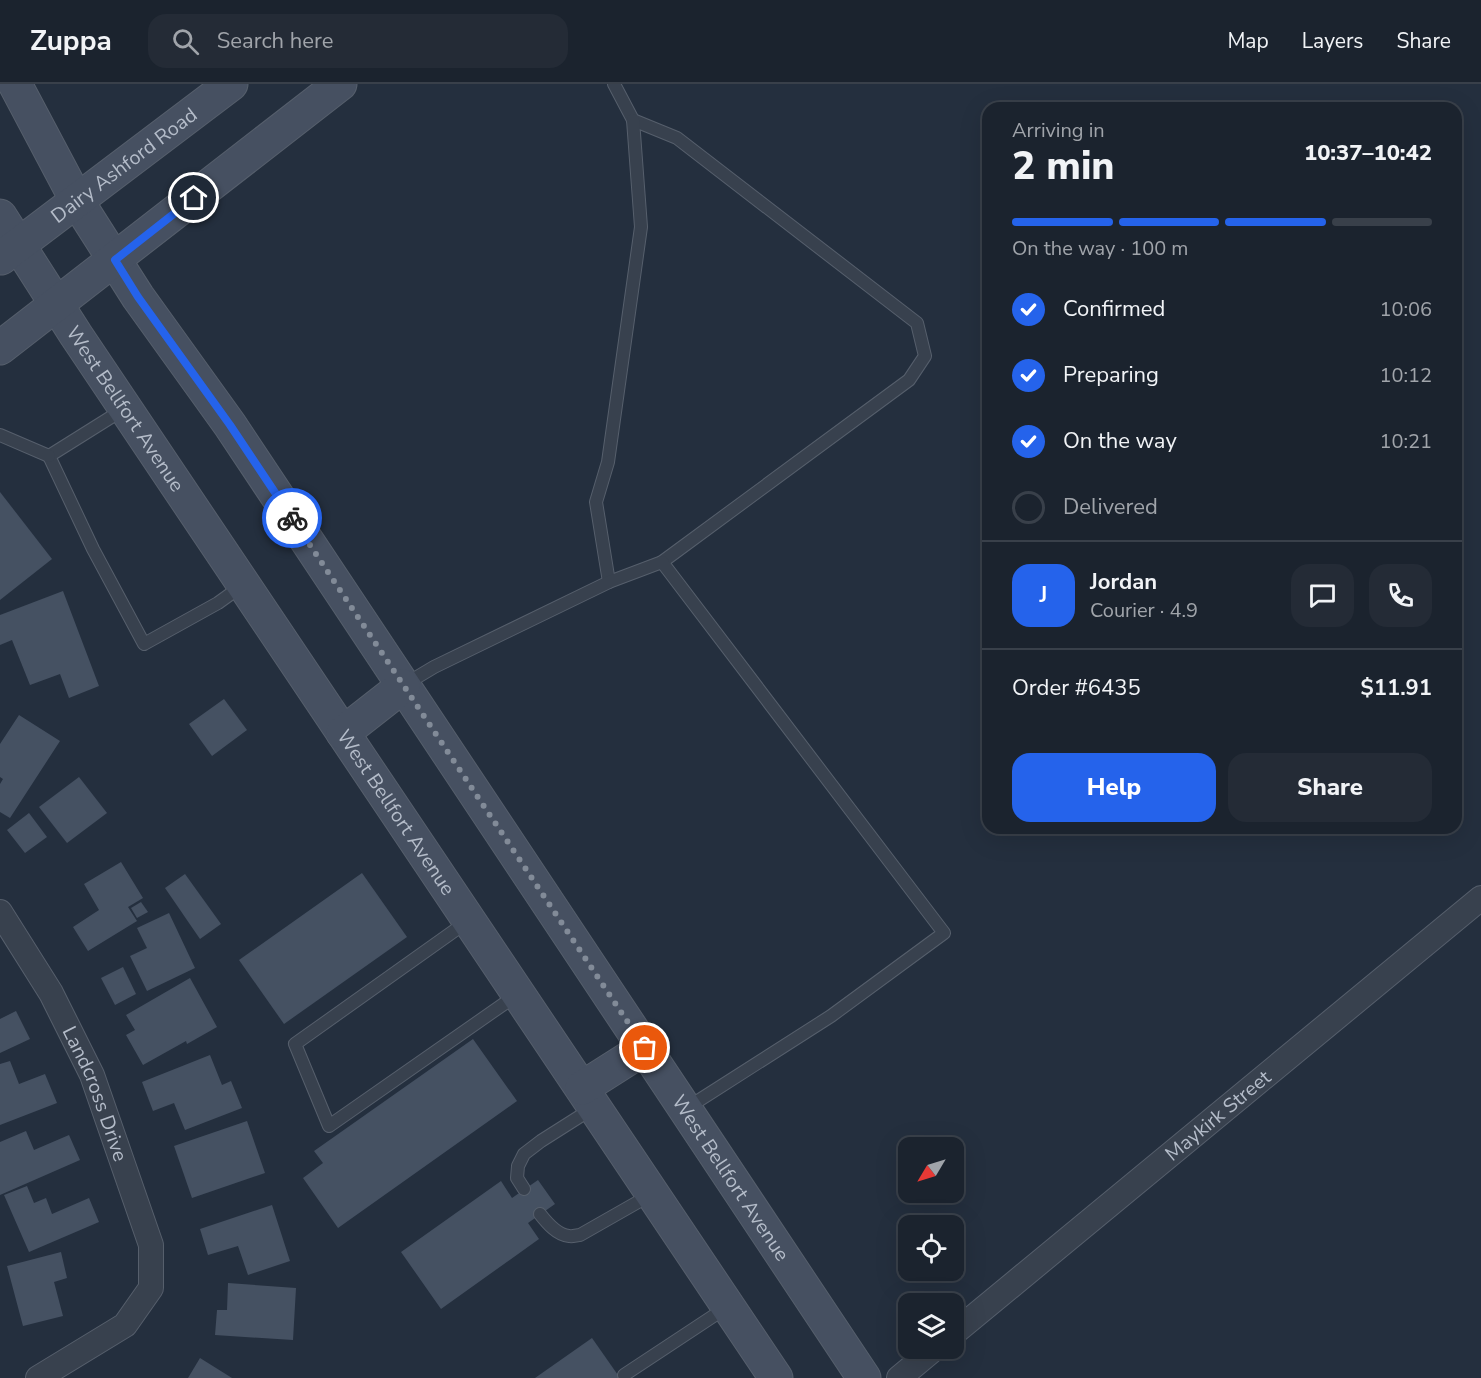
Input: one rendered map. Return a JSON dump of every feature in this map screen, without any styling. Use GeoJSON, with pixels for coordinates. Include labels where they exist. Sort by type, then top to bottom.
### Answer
{"type":"FeatureCollection","features":[{"type":"Feature","properties":{"kind":"main road","name":"West Bellfort Avenue"},"geometry":{"type":"LineString","coordinates":[[15,84],[76,201],[138,297],[230,425],[864,1378]]}},
{"type":"Feature","properties":{"kind":"main road","name":"Dairy Ashford Road"},"geometry":{"type":"LineString","coordinates":[[9,252],[231,84]]}},
{"type":"Feature","properties":{"kind":"main road"},"geometry":{"type":"LineString","coordinates":[[0,348],[340,84]]}},
{"type":"Feature","properties":{"kind":"main road","name":"West Bellfort Avenue"},"geometry":{"type":"LineString","coordinates":[[0,216],[9,252],[56,306],[776,1378]]}},
{"type":"Feature","properties":{"kind":"main road"},"geometry":{"type":"LineString","coordinates":[[343,733],[403,686]]}},
{"type":"Feature","properties":{"kind":"main road"},"geometry":{"type":"LineString","coordinates":[[588,1098],[645,1048]]}},
{"type":"Feature","properties":{"kind":"street","name":"Maykirk Street"},"geometry":{"type":"LineString","coordinates":[[964,1325],[1481,898]]}},
{"type":"Feature","properties":{"kind":"street","name":"Landcross Drive"},"geometry":{"type":"LineString","coordinates":[[0,912],[51,993],[92,1075],[151,1245],[152,1288],[125,1325],[38,1378]]}},
{"type":"Feature","properties":{"kind":"street"},"geometry":{"type":"LineString","coordinates":[[899,1378],[922,1359]]}},
{"type":"Feature","properties":{"kind":"lane"},"geometry":{"type":"LineString","coordinates":[[609,582],[596,502],[608,462],[641,227],[633,120],[614,84]]}},
{"type":"Feature","properties":{"kind":"lane"},"geometry":{"type":"LineString","coordinates":[[403,686],[434,667],[609,582],[662,562],[909,380],[925,356],[917,323],[677,138],[633,120]]}},
{"type":"Feature","properties":{"kind":"lane"},"geometry":{"type":"LineString","coordinates":[[49,456],[125,408]]}},
{"type":"Feature","properties":{"kind":"lane"},"geometry":{"type":"LineString","coordinates":[[0,435],[49,456],[93,549],[144,644],[218,603],[243,585]]}},
{"type":"Feature","properties":{"kind":"lane"},"geometry":{"type":"LineString","coordinates":[[662,562],[944,933],[831,1016],[685,1109]]}},
{"type":"Feature","properties":{"kind":"lane"},"geometry":{"type":"LineString","coordinates":[[469,921],[295,1044],[329,1126],[518,994]]}},
{"type":"Feature","properties":{"kind":"lane"},"geometry":{"type":"LineString","coordinates":[[524,1189],[517,1178],[518,1166],[524,1154],[541,1142],[588,1098]]}},
{"type":"Feature","properties":{"kind":"lane"},"geometry":{"type":"LineString","coordinates":[[540,1214],[548,1225],[559,1232],[568,1236],[580,1235],[652,1194]]}},
{"type":"Feature","properties":{"kind":"lane"},"geometry":{"type":"LineString","coordinates":[[624,1374],[728,1307]]}},
{"type":"Feature","properties":{"kind":"building"},"geometry":{"type":"Polygon","coordinates":[[[0,492],[52,559],[0,600],[0,492]]]}},
{"type":"Feature","properties":{"kind":"building"},"geometry":{"type":"Polygon","coordinates":[[[63,591],[99,686],[69,698],[60,674],[30,685],[12,640],[0,645],[0,615],[63,591]]]}},
{"type":"Feature","properties":{"kind":"building"},"geometry":{"type":"Polygon","coordinates":[[[224,699],[247,730],[212,756],[189,724],[224,699]]]}},
{"type":"Feature","properties":{"kind":"building"},"geometry":{"type":"Polygon","coordinates":[[[19,715],[60,741],[10,818],[0,812],[0,784],[3,779],[0,777],[0,744],[19,715]]]}},
{"type":"Feature","properties":{"kind":"building"},"geometry":{"type":"Polygon","coordinates":[[[79,777],[107,813],[67,843],[39,807],[79,777]]]}},
{"type":"Feature","properties":{"kind":"building"},"geometry":{"type":"Polygon","coordinates":[[[29,813],[47,837],[25,853],[7,830],[29,813]]]}},
{"type":"Feature","properties":{"kind":"building"},"geometry":{"type":"Polygon","coordinates":[[[121,862],[143,898],[128,907],[137,921],[88,951],[73,927],[99,910],[84,884],[121,862]]]}},
{"type":"Feature","properties":{"kind":"building"},"geometry":{"type":"Polygon","coordinates":[[[362,873],[407,937],[284,1024],[239,960],[362,873]]]}},
{"type":"Feature","properties":{"kind":"building"},"geometry":{"type":"Polygon","coordinates":[[[185,874],[221,924],[200,939],[165,888],[185,874]]]}},
{"type":"Feature","properties":{"kind":"building"},"geometry":{"type":"Polygon","coordinates":[[[141,902],[148,912],[137,918],[131,908],[141,902]]]}},
{"type":"Feature","properties":{"kind":"building"},"geometry":{"type":"Polygon","coordinates":[[[169,913],[195,968],[147,991],[130,956],[147,948],[137,928],[169,913]]]}},
{"type":"Feature","properties":{"kind":"building"},"geometry":{"type":"Polygon","coordinates":[[[123,967],[136,994],[115,1005],[101,978],[123,967]]]}},
{"type":"Feature","properties":{"kind":"building"},"geometry":{"type":"Polygon","coordinates":[[[190,978],[217,1027],[143,1065],[126,1035],[135,1030],[126,1015],[190,978]]]}},
{"type":"Feature","properties":{"kind":"building"},"geometry":{"type":"Polygon","coordinates":[[[16,1011],[30,1039],[0,1053],[0,1019],[16,1011]]]}},
{"type":"Feature","properties":{"kind":"building"},"geometry":{"type":"Polygon","coordinates":[[[473,1039],[517,1101],[338,1228],[303,1178],[323,1163],[314,1151],[473,1039]]]}},
{"type":"Feature","properties":{"kind":"building"},"geometry":{"type":"Polygon","coordinates":[[[210,1055],[222,1085],[231,1081],[242,1108],[185,1130],[174,1103],[153,1111],[142,1082],[210,1055]]]}},
{"type":"Feature","properties":{"kind":"building"},"geometry":{"type":"Polygon","coordinates":[[[10,1061],[19,1084],[45,1074],[57,1103],[0,1125],[0,1064],[10,1061]]]}},
{"type":"Feature","properties":{"kind":"building"},"geometry":{"type":"Polygon","coordinates":[[[247,1121],[265,1173],[192,1198],[174,1146],[247,1121]]]}},
{"type":"Feature","properties":{"kind":"building"},"geometry":{"type":"Polygon","coordinates":[[[26,1131],[34,1150],[69,1135],[80,1160],[0,1195],[0,1142],[26,1131]]]}},
{"type":"Feature","properties":{"kind":"building"},"geometry":{"type":"Polygon","coordinates":[[[538,1180],[555,1204],[528,1223],[539,1239],[441,1309],[401,1252],[501,1181],[512,1198],[538,1180]]]}},
{"type":"Feature","properties":{"kind":"building"},"geometry":{"type":"Polygon","coordinates":[[[27,1186],[34,1203],[46,1198],[52,1214],[89,1198],[99,1222],[29,1252],[4,1195],[27,1186]]]}},
{"type":"Feature","properties":{"kind":"building"},"geometry":{"type":"Polygon","coordinates":[[[272,1205],[290,1261],[248,1275],[238,1246],[208,1255],[200,1229],[272,1205]]]}},
{"type":"Feature","properties":{"kind":"building"},"geometry":{"type":"Polygon","coordinates":[[[61,1252],[67,1278],[54,1282],[63,1316],[23,1326],[7,1266],[61,1252]]]}},
{"type":"Feature","properties":{"kind":"building"},"geometry":{"type":"Polygon","coordinates":[[[228,1283],[296,1288],[293,1340],[215,1335],[217,1310],[227,1310],[228,1283]]]}},
{"type":"Feature","properties":{"kind":"building"},"geometry":{"type":"Polygon","coordinates":[[[592,1338],[620,1378],[535,1378],[592,1338]]]}},
{"type":"Feature","properties":{"kind":"building"},"geometry":{"type":"Polygon","coordinates":[[[200,1358],[232,1378],[188,1378],[200,1358]]]}},
{"type":"Feature","properties":{"kind":"way so far"},"geometry":{"type":"LineString","coordinates":[[292,518],[645,1048]]}},
{"type":"Feature","properties":{"kind":"route"},"geometry":{"type":"LineString","coordinates":[[194,198],[115,260],[138,297],[230,425],[292,518]]}}]}
